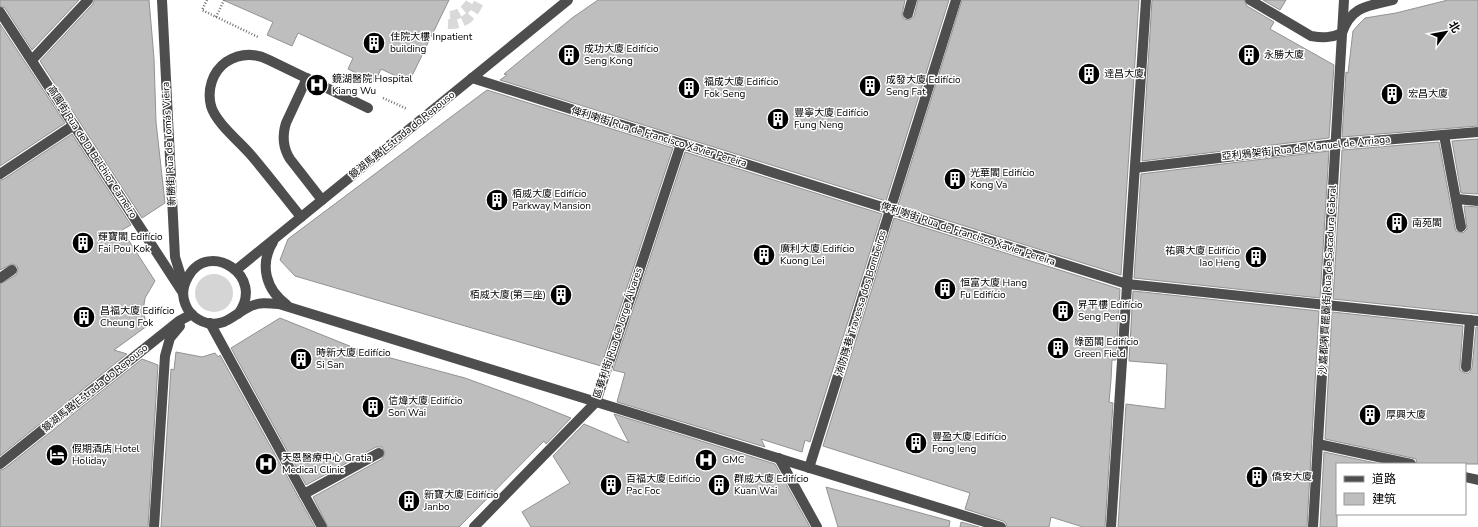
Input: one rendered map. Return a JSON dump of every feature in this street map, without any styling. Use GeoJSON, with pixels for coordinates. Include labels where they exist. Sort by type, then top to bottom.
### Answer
{"type":"FeatureCollection","features":[{"type":"Feature","properties":{"kind":"street"},"geometry":{"type":"LineString","coordinates":[[32,60],[88,0]]}},
{"type":"Feature","properties":{"kind":"street","name":"新勝街 Rua de Tomás Vieira"},"geometry":{"type":"LineString","coordinates":[[162,0],[175,257],[184,289]]}},
{"type":"Feature","properties":{"kind":"street"},"geometry":{"type":"LineString","coordinates":[[552,13],[559,7],[558,0]]}},
{"type":"Feature","properties":{"kind":"street","name":"鏡湖馬路 Estrada do Repouso"},"geometry":{"type":"LineString","coordinates":[[236,270],[568,0]]}},
{"type":"Feature","properties":{"kind":"street"},"geometry":{"type":"LineString","coordinates":[[908,14],[912,0]]}},
{"type":"Feature","properties":{"kind":"street","name":"消防隊巷 Travessa dos Bombeiros"},"geometry":{"type":"LineString","coordinates":[[809,468],[956,0]]}},
{"type":"Feature","properties":{"kind":"street"},"geometry":{"type":"LineString","coordinates":[[1110,527],[1146,0]]}},
{"type":"Feature","properties":{"kind":"street"},"geometry":{"type":"LineString","coordinates":[[1250,0],[1311,36],[1322,38],[1332,37],[1342,33],[1345,23],[1352,14],[1362,7],[1393,0]]}},
{"type":"Feature","properties":{"kind":"street","name":"沙嘉都喇賈罷麗街 Rua de Sacadura Cabral"},"geometry":{"type":"LineString","coordinates":[[1313,527],[1344,0]]}},
{"type":"Feature","properties":{"kind":"street","name":"高園街 Rua de D. Belchior Carneiro"},"geometry":{"type":"LineString","coordinates":[[0,12],[184,289]]}},
{"type":"Feature","properties":{"kind":"street"},"geometry":{"type":"LineString","coordinates":[[301,217],[251,156],[216,117],[211,105],[210,93],[212,80],[222,65],[233,58],[245,55],[264,57],[368,108]]}},
{"type":"Feature","properties":{"kind":"street"},"geometry":{"type":"LineString","coordinates":[[307,78],[286,123],[284,130],[284,142],[290,159],[322,200]]}},
{"type":"Feature","properties":{"kind":"street","name":"俾利喇街 Rua de Francisco Xavier Pereira"},"geometry":{"type":"LineString","coordinates":[[472,78],[1127,284],[1474,320]]}},
{"type":"Feature","properties":{"kind":"street"},"geometry":{"type":"LineString","coordinates":[[0,174],[74,125]]}},
{"type":"Feature","properties":{"kind":"street","name":"亞利鴉架街 Rua de Manuel de Arriaga"},"geometry":{"type":"LineString","coordinates":[[1135,168],[1336,144],[1478,132]]}},
{"type":"Feature","properties":{"kind":"street"},"geometry":{"type":"LineString","coordinates":[[1444,135],[1461,227]]}},
{"type":"Feature","properties":{"kind":"street","name":"區華利街 Rua de Jorge Álvares"},"geometry":{"type":"LineString","coordinates":[[474,527],[596,402],[681,144]]}},
{"type":"Feature","properties":{"kind":"street"},"geometry":{"type":"LineString","coordinates":[[1456,199],[1478,202]]}},
{"type":"Feature","properties":{"kind":"street"},"geometry":{"type":"LineString","coordinates":[[280,234],[268,253],[265,268],[266,275],[268,283],[276,296],[294,309]]}},
{"type":"Feature","properties":{"kind":"street"},"geometry":{"type":"LineString","coordinates":[[238,314],[244,305],[246,294],[244,282],[236,270],[221,262],[201,264],[192,270],[188,276],[184,289],[184,301],[194,316],[210,323],[220,324],[225,322],[238,314],[250,306],[264,303],[279,304],[1001,527]]}},
{"type":"Feature","properties":{"kind":"street"},"geometry":{"type":"LineString","coordinates":[[0,278],[12,270]]}},
{"type":"Feature","properties":{"kind":"street"},"geometry":{"type":"LineString","coordinates":[[154,527],[166,348],[170,338],[177,329],[194,316]]}},
{"type":"Feature","properties":{"kind":"street","name":"鏡湖馬路 Estrada do Repouso"},"geometry":{"type":"LineString","coordinates":[[0,464],[182,319],[194,316]]}},
{"type":"Feature","properties":{"kind":"street"},"geometry":{"type":"LineString","coordinates":[[1466,368],[1474,320]]}},
{"type":"Feature","properties":{"kind":"street"},"geometry":{"type":"LineString","coordinates":[[210,323],[322,527]]}},
{"type":"Feature","properties":{"kind":"street"},"geometry":{"type":"LineString","coordinates":[[1318,444],[1406,463]]}},
{"type":"Feature","properties":{"kind":"street"},"geometry":{"type":"LineString","coordinates":[[304,494],[379,453]]}},
{"type":"Feature","properties":{"kind":"street"},"geometry":{"type":"LineString","coordinates":[[779,458],[817,527]]}},
{"type":"Feature","properties":{"kind":"street"},"geometry":{"type":"LineString","coordinates":[[1466,477],[1478,480]]}},
{"type":"Feature","properties":{"kind":"path"},"geometry":{"type":"LineString","coordinates":[[202,10],[207,0]]}},
{"type":"Feature","properties":{"kind":"path"},"geometry":{"type":"LineString","coordinates":[[216,17],[224,0]]}},
{"type":"Feature","properties":{"kind":"path"},"geometry":{"type":"LineString","coordinates":[[356,85],[361,75]]}},
{"type":"Feature","properties":{"kind":"shaded area"},"geometry":{"type":"Polygon","coordinates":[[[214,274],[227,280],[233,293],[227,306],[214,312],[201,306],[195,293],[201,280],[214,274]]]}},
{"type":"Feature","properties":{"kind":"building"},"geometry":{"type":"Polygon","coordinates":[[[0,0],[79,0],[32,50],[5,8],[0,6],[0,0]]]}},
{"type":"Feature","properties":{"kind":"building"},"geometry":{"type":"Polygon","coordinates":[[[94,0],[149,0],[154,58],[156,122],[165,203],[142,218],[40,61],[93,4],[94,0]]]}},
{"type":"Feature","properties":{"kind":"building","name":"住院大樓 Inpatient building"},"geometry":{"type":"Polygon","coordinates":[[[223,0],[449,0],[409,82],[381,69],[375,82],[348,69],[353,58],[298,33],[292,46],[267,35],[273,22],[223,0]]]}},
{"type":"Feature","properties":{"kind":"building"},"geometry":{"type":"Polygon","coordinates":[[[598,0],[905,0],[902,15],[904,19],[909,20],[914,16],[918,0],[949,0],[886,201],[500,80],[507,75],[504,74],[572,18],[598,0]]]}},
{"type":"Feature","properties":{"kind":"building"},"geometry":{"type":"Polygon","coordinates":[[[962,0],[1139,0],[1121,275],[898,205],[962,0]]]}},
{"type":"Feature","properties":{"kind":"building"},"geometry":{"type":"Polygon","coordinates":[[[1152,0],[1244,0],[1247,6],[1274,22],[1270,29],[1334,65],[1329,138],[1142,161],[1152,0]]]}},
{"type":"Feature","properties":{"kind":"building"},"geometry":{"type":"Polygon","coordinates":[[[1263,0],[1286,0],[1280,10],[1263,0]]]}},
{"type":"Feature","properties":{"kind":"building"},"geometry":{"type":"Polygon","coordinates":[[[1448,0],[1478,0],[1478,126],[1342,137],[1346,72],[1348,73],[1353,31],[1365,18],[1396,13],[1448,0]]]}},
{"type":"Feature","properties":{"kind":"building"},"geometry":{"type":"Polygon","coordinates":[[[0,24],[65,123],[0,166],[0,24]]]}},
{"type":"Feature","properties":{"kind":"building","name":"栢威大廈 Edifício Parkway Mansion"},"geometry":{"type":"Polygon","coordinates":[[[487,90],[673,148],[601,366],[295,276],[280,260],[288,239],[487,90]]]}},
{"type":"Feature","properties":{"kind":"building"},"geometry":{"type":"Polygon","coordinates":[[[72,134],[131,225],[122,230],[155,281],[145,298],[143,311],[147,326],[114,350],[127,354],[0,456],[0,284],[16,275],[18,270],[17,266],[12,264],[0,270],[0,180],[4,179],[72,134]]]}},
{"type":"Feature","properties":{"kind":"building"},"geometry":{"type":"Polygon","coordinates":[[[1478,139],[1478,194],[1461,193],[1452,141],[1478,139]]]}},
{"type":"Feature","properties":{"kind":"building"},"geometry":{"type":"Polygon","coordinates":[[[1439,142],[1456,231],[1463,233],[1467,229],[1464,206],[1478,207],[1478,314],[1333,299],[1342,150],[1439,142]]]}},
{"type":"Feature","properties":{"kind":"building"},"geometry":{"type":"Polygon","coordinates":[[[1329,151],[1320,298],[1134,278],[1141,174],[1329,151]]]}},
{"type":"Feature","properties":{"kind":"building","name":"廣利大廈 Edifício Kuong Lei"},"geometry":{"type":"Polygon","coordinates":[[[685,152],[882,214],[810,442],[805,440],[802,452],[761,439],[765,447],[617,402],[625,373],[613,370],[685,152]]]}},
{"type":"Feature","properties":{"kind":"building"},"geometry":{"type":"Polygon","coordinates":[[[894,218],[1120,289],[1116,360],[1112,360],[1109,402],[1113,403],[1105,527],[1083,527],[1051,517],[1049,527],[1007,527],[1006,523],[1003,521],[965,509],[970,493],[823,446],[894,218]]]}},
{"type":"Feature","properties":{"kind":"building"},"geometry":{"type":"Polygon","coordinates":[[[1133,291],[1319,311],[1307,527],[1118,527],[1126,404],[1165,409],[1167,364],[1129,361],[1133,291]]]}},
{"type":"Feature","properties":{"kind":"building"},"geometry":{"type":"Polygon","coordinates":[[[1332,312],[1463,326],[1460,370],[1465,373],[1469,373],[1472,368],[1476,327],[1478,327],[1478,464],[1417,463],[1416,459],[1325,439],[1332,312]]]}},
{"type":"Feature","properties":{"kind":"building"},"geometry":{"type":"Polygon","coordinates":[[[280,318],[357,349],[465,378],[571,418],[546,444],[544,441],[459,527],[328,527],[313,497],[382,459],[385,453],[382,447],[376,447],[306,485],[231,348],[280,318]]]}},
{"type":"Feature","properties":{"kind":"building"},"geometry":{"type":"Polygon","coordinates":[[[176,352],[202,357],[215,353],[218,357],[220,355],[315,527],[161,527],[171,369],[174,370],[176,352]]]}},
{"type":"Feature","properties":{"kind":"building"},"geometry":{"type":"Polygon","coordinates":[[[142,359],[158,365],[148,527],[0,527],[0,470],[4,469],[142,359]]]}},
{"type":"Feature","properties":{"kind":"building"},"geometry":{"type":"Polygon","coordinates":[[[614,414],[775,464],[810,527],[531,527],[522,512],[570,483],[553,456],[584,424],[629,443],[614,414]]]}},
{"type":"Feature","properties":{"kind":"building"},"geometry":{"type":"Polygon","coordinates":[[[1324,452],[1375,463],[1336,463],[1337,527],[1320,527],[1324,452]]]}},
{"type":"Feature","properties":{"kind":"building"},"geometry":{"type":"Polygon","coordinates":[[[826,487],[950,521],[949,527],[838,527],[826,487]]]}},
{"type":"Feature","properties":{"kind":"building"},"geometry":{"type":"Polygon","coordinates":[[[961,522],[979,527],[960,527],[961,522]]]}},
{"type":"Feature","properties":{"kind":"tunnel"},"geometry":{"type":"LineString","coordinates":[[450,16],[463,11],[472,0]]}},
{"type":"Feature","properties":{"kind":"tunnel"},"geometry":{"type":"LineString","coordinates":[[448,24],[460,23],[464,21],[472,14],[480,0]]}},
{"type":"Feature","properties":{"kind":"place","name":"住院大樓 Inpatient building"},"geometry":{"type":"Point","coordinates":[374,43]}},
{"type":"Feature","properties":{"kind":"place","name":"成功大廈 Edifício Seng Kong"},"geometry":{"type":"Point","coordinates":[569,55]}},
{"type":"Feature","properties":{"kind":"place","name":"永勝大廈"},"geometry":{"type":"Point","coordinates":[1249,55]}},
{"type":"Feature","properties":{"kind":"place","name":"達昌大廈"},"geometry":{"type":"Point","coordinates":[1089,74]}},
{"type":"Feature","properties":{"kind":"place","name":"鏡湖醫院 Hospital Kiang Wu"},"geometry":{"type":"Point","coordinates":[317,85]}},
{"type":"Feature","properties":{"kind":"place","name":"成發大廈 Edifício Seng Fat"},"geometry":{"type":"Point","coordinates":[870,86]}},
{"type":"Feature","properties":{"kind":"place","name":"福成大廈 Edifício Fok Seng"},"geometry":{"type":"Point","coordinates":[689,88]}},
{"type":"Feature","properties":{"kind":"place","name":"宏昌大廈"},"geometry":{"type":"Point","coordinates":[1392,94]}},
{"type":"Feature","properties":{"kind":"place","name":"豐寧大廈 Edifício Fung Neng"},"geometry":{"type":"Point","coordinates":[778,119]}},
{"type":"Feature","properties":{"kind":"place","name":"光華閣 Edifício Kong Va"},"geometry":{"type":"Point","coordinates":[955,179]}},
{"type":"Feature","properties":{"kind":"place","name":"栢威大廈 Edifício Parkway Mansion"},"geometry":{"type":"Point","coordinates":[497,200]}},
{"type":"Feature","properties":{"kind":"place","name":"南苑閣"},"geometry":{"type":"Point","coordinates":[1397,223]}},
{"type":"Feature","properties":{"kind":"place","name":"輝寶閣 Edifício Fai Pou Kok"},"geometry":{"type":"Point","coordinates":[83,243]}},
{"type":"Feature","properties":{"kind":"place","name":"廣利大廈 Edifício Kuong Lei"},"geometry":{"type":"Point","coordinates":[764,255]}},
{"type":"Feature","properties":{"kind":"place","name":"祐興大廈 Edifício Iao Heng"},"geometry":{"type":"Point","coordinates":[1256,257]}},
{"type":"Feature","properties":{"kind":"place","name":"恒富大廈 Hang Fu Edifício"},"geometry":{"type":"Point","coordinates":[945,289]}},
{"type":"Feature","properties":{"kind":"place","name":"栢威大廈(第二座)"},"geometry":{"type":"Point","coordinates":[561,295]}},
{"type":"Feature","properties":{"kind":"place","name":"昇平樓 Edifício Seng Peng"},"geometry":{"type":"Point","coordinates":[1063,311]}},
{"type":"Feature","properties":{"kind":"place","name":"昌福大廈 Edifício Cheung Fok"},"geometry":{"type":"Point","coordinates":[84,317]}},
{"type":"Feature","properties":{"kind":"place","name":"綠茵閣 Edifício Green Field"},"geometry":{"type":"Point","coordinates":[1058,348]}},
{"type":"Feature","properties":{"kind":"place","name":"時新大廈 Edifício Si San"},"geometry":{"type":"Point","coordinates":[301,359]}},
{"type":"Feature","properties":{"kind":"place","name":"信煒大廈 Edifício Son Wai"},"geometry":{"type":"Point","coordinates":[373,407]}},
{"type":"Feature","properties":{"kind":"place","name":"厚興大廈"},"geometry":{"type":"Point","coordinates":[1370,415]}},
{"type":"Feature","properties":{"kind":"place","name":"豐盈大廈 Edifício Fong Ieng"},"geometry":{"type":"Point","coordinates":[916,443]}},
{"type":"Feature","properties":{"kind":"place","name":"假期酒店 Hotel Holiday"},"geometry":{"type":"Point","coordinates":[57,455]}},
{"type":"Feature","properties":{"kind":"place","name":"GMC"},"geometry":{"type":"Point","coordinates":[706,460]}},
{"type":"Feature","properties":{"kind":"place","name":"天恩醫療中心 Gratia Medical Clinic"},"geometry":{"type":"Point","coordinates":[266,464]}},
{"type":"Feature","properties":{"kind":"place","name":"僑安大廈"},"geometry":{"type":"Point","coordinates":[1257,477]}},
{"type":"Feature","properties":{"kind":"place","name":"百福大廈 Edifício Pac Foc"},"geometry":{"type":"Point","coordinates":[611,485]}},
{"type":"Feature","properties":{"kind":"place","name":"群威大廈 Edifício Kuan Wai"},"geometry":{"type":"Point","coordinates":[719,485]}},
{"type":"Feature","properties":{"kind":"place","name":"新寶大廈 Edifício Janbo"},"geometry":{"type":"Point","coordinates":[409,501]}}]}
